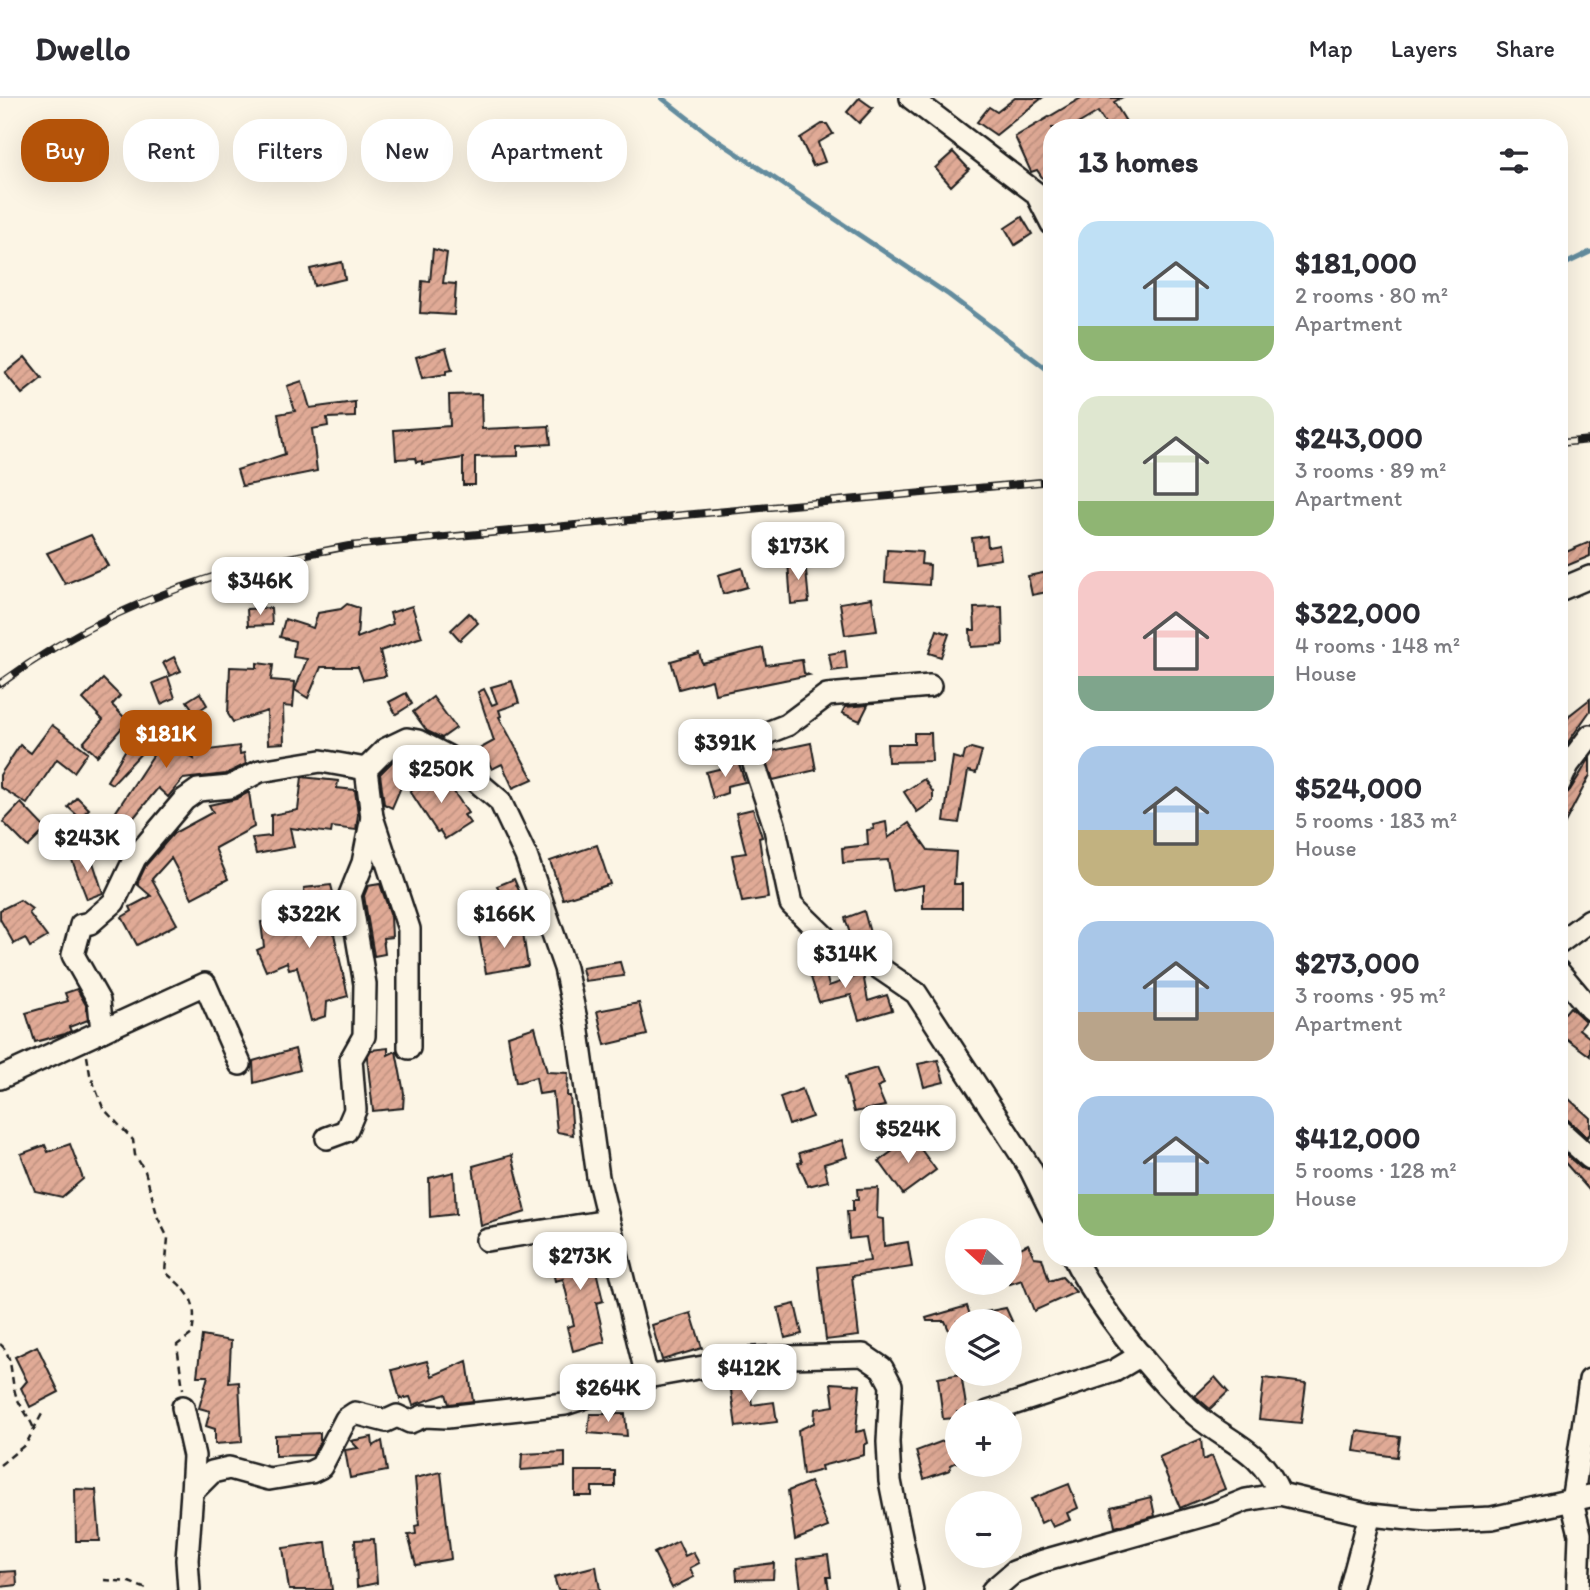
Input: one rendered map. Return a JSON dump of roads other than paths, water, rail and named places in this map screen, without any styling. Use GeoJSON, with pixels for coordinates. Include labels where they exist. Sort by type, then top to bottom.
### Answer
{"type":"FeatureCollection","features":[{"type":"Feature","properties":{"kind":"street"},"geometry":{"type":"LineString","coordinates":[[911,98],[1036,193],[1043,207]]}},
{"type":"Feature","properties":{"kind":"street"},"geometry":{"type":"LineString","coordinates":[[1568,586],[1590,577]]}},
{"type":"Feature","properties":{"kind":"street"},"geometry":{"type":"LineString","coordinates":[[930,686],[827,695],[787,726],[764,734],[754,764],[774,824],[791,904],[834,946],[874,965],[916,993],[1030,1168],[1043,1195]]}},
{"type":"Feature","properties":{"kind":"street"},"geometry":{"type":"LineString","coordinates":[[1568,765],[1590,736]]}},
{"type":"Feature","properties":{"kind":"street"},"geometry":{"type":"LineString","coordinates":[[366,769],[386,749],[407,739],[418,741],[447,756],[500,801],[526,856],[565,968],[577,1024],[597,1177],[647,1377]]}},
{"type":"Feature","properties":{"kind":"street"},"geometry":{"type":"LineString","coordinates":[[93,1035],[99,1001],[73,955],[81,925],[90,923],[114,902],[135,858],[184,800],[198,790],[230,787],[260,771],[321,761],[366,769]]}},
{"type":"Feature","properties":{"kind":"street"},"geometry":{"type":"LineString","coordinates":[[366,769],[372,817],[409,929],[409,1048]]}},
{"type":"Feature","properties":{"kind":"street"},"geometry":{"type":"LineString","coordinates":[[327,1138],[346,1130],[355,1110],[351,1059],[364,1035],[365,984],[349,895],[363,863],[372,817]]}},
{"type":"Feature","properties":{"kind":"street"},"geometry":{"type":"LineString","coordinates":[[1568,936],[1590,920]]}},
{"type":"Feature","properties":{"kind":"street"},"geometry":{"type":"LineString","coordinates":[[0,1078],[205,984],[240,1064]]}},
{"type":"Feature","properties":{"kind":"street"},"geometry":{"type":"LineString","coordinates":[[1568,987],[1590,1009]]}},
{"type":"Feature","properties":{"kind":"street"},"geometry":{"type":"LineString","coordinates":[[1568,1138],[1590,1158]]}},
{"type":"Feature","properties":{"kind":"street"},"geometry":{"type":"LineString","coordinates":[[487,1241],[608,1221]]}},
{"type":"Feature","properties":{"kind":"street"},"geometry":{"type":"LineString","coordinates":[[1080,1267],[1141,1355],[1195,1413],[1239,1442],[1270,1472],[1280,1494]]}},
{"type":"Feature","properties":{"kind":"street"},"geometry":{"type":"LineString","coordinates":[[192,1492],[212,1472],[229,1468],[269,1479],[311,1472],[321,1466],[345,1419],[355,1413],[386,1421],[397,1416],[410,1422],[424,1416],[447,1417],[548,1407],[647,1377],[754,1358],[863,1355],[882,1368],[891,1385],[888,1442],[890,1481],[912,1590]]}},
{"type":"Feature","properties":{"kind":"street"},"geometry":{"type":"LineString","coordinates":[[1022,1401],[1114,1371],[1141,1355]]}},
{"type":"Feature","properties":{"kind":"street"},"geometry":{"type":"LineString","coordinates":[[1578,1590],[1581,1499],[1590,1380]]}},
{"type":"Feature","properties":{"kind":"street"},"geometry":{"type":"LineString","coordinates":[[183,1406],[194,1456],[187,1560],[189,1590]]}},
{"type":"Feature","properties":{"kind":"street"},"geometry":{"type":"LineString","coordinates":[[993,1590],[1014,1572],[1043,1561],[1216,1512],[1246,1500],[1280,1494],[1370,1515],[1429,1521],[1492,1518],[1581,1499]]}},
{"type":"Feature","properties":{"kind":"street"},"geometry":{"type":"LineString","coordinates":[[1350,1590],[1370,1515]]}},
{"type":"Feature","properties":{"kind":"waterway"},"geometry":{"type":"LineString","coordinates":[[662,98],[708,134],[949,295],[1043,366]]}},
{"type":"Feature","properties":{"kind":"waterway"},"geometry":{"type":"LineString","coordinates":[[1568,263],[1590,252]]}},
{"type":"Feature","properties":{"kind":"railway"},"geometry":{"type":"LineString","coordinates":[[1568,442],[1590,440]]}},
{"type":"Feature","properties":{"kind":"railway"},"geometry":{"type":"LineString","coordinates":[[0,684],[86,630],[116,614],[179,588],[244,568],[349,546],[1043,482]]}}]}
